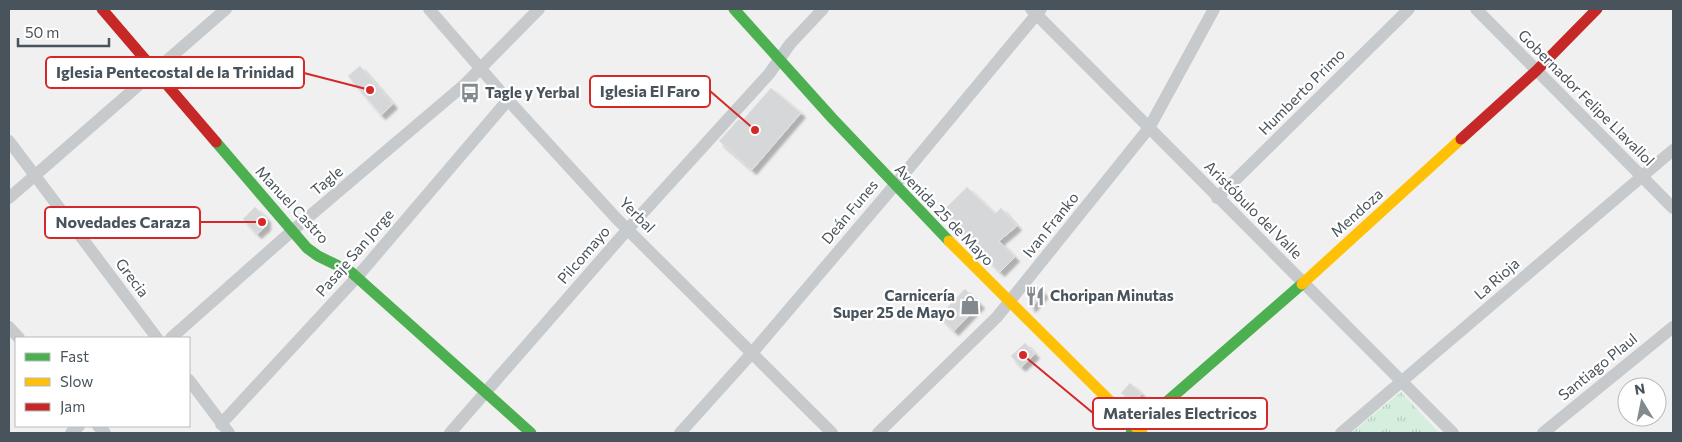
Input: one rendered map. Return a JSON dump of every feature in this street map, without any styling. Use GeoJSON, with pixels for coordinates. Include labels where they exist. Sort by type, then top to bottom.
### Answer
{"type":"FeatureCollection","features":[{"type":"Feature","properties":{"kind":"street","name":"Manuel Castro"},"geometry":{"type":"LineString","coordinates":[[102,9],[307,248],[318,256],[343,267],[357,277],[531,433]]}},
{"type":"Feature","properties":{"kind":"street"},"geometry":{"type":"LineString","coordinates":[[9,198],[34,174],[226,9]]}},
{"type":"Feature","properties":{"kind":"street","name":"Yerbal"},"geometry":{"type":"LineString","coordinates":[[429,9],[508,100],[628,229],[832,433]]}},
{"type":"Feature","properties":{"kind":"street","name":"Tagle"},"geometry":{"type":"LineString","coordinates":[[171,337],[292,231],[464,85],[539,9]]}},
{"type":"Feature","properties":{"kind":"street","name":"Avenida 25 de Mayo"},"geometry":{"type":"LineString","coordinates":[[734,9],[778,60],[894,186],[1136,431]]}},
{"type":"Feature","properties":{"kind":"street","name":"Pilcomayo"},"geometry":{"type":"LineString","coordinates":[[450,433],[628,229],[769,74],[790,44],[823,9]]}},
{"type":"Feature","properties":{"kind":"street","name":"Ivan Franko"},"geometry":{"type":"LineString","coordinates":[[878,433],[997,318],[1149,128],[1214,9]]}},
{"type":"Feature","properties":{"kind":"street","name":"Humberto Primo"},"geometry":{"type":"LineString","coordinates":[[1217,198],[1409,9]]}},
{"type":"Feature","properties":{"kind":"street","name":"Gobernador Felipe Llavallol"},"geometry":{"type":"LineString","coordinates":[[1476,9],[1673,208]]}},
{"type":"Feature","properties":{"kind":"street","name":"Mendoza"},"geometry":{"type":"LineString","coordinates":[[1136,431],[1304,283],[1536,71],[1597,9]]}},
{"type":"Feature","properties":{"kind":"street","name":"Aristóbulo del Valle"},"geometry":{"type":"LineString","coordinates":[[1036,11],[1217,198],[1453,433]]}},
{"type":"Feature","properties":{"kind":"street","name":"Deán Funes"},"geometry":{"type":"LineString","coordinates":[[680,433],[752,353],[894,186],[1036,11]]}},
{"type":"Feature","properties":{"kind":"street","name":"Pasaje San Jorge"},"geometry":{"type":"LineString","coordinates":[[225,429],[508,100]]}},
{"type":"Feature","properties":{"kind":"street","name":"Grecia"},"geometry":{"type":"LineString","coordinates":[[9,141],[157,337]]}},
{"type":"Feature","properties":{"kind":"street","name":"La Rioja"},"geometry":{"type":"LineString","coordinates":[[1342,433],[1673,150]]}},
{"type":"Feature","properties":{"kind":"street"},"geometry":{"type":"LineString","coordinates":[[9,327],[18,337]]}},
{"type":"Feature","properties":{"kind":"street","name":"Santiago Plaul"},"geometry":{"type":"LineString","coordinates":[[1543,433],[1673,327]]}},
{"type":"Feature","properties":{"kind":"street"},"geometry":{"type":"LineString","coordinates":[[190,381],[225,429]]}},
{"type":"Feature","properties":{"kind":"green space"},"geometry":{"type":"Polygon","coordinates":[[[1401,392],[1439,433],[1351,433],[1401,392]]]}},
{"type":"Feature","properties":{"kind":"building"},"geometry":{"type":"Polygon","coordinates":[[[360,66],[393,104],[381,115],[348,76],[360,66]]]}},
{"type":"Feature","properties":{"kind":"building"},"geometry":{"type":"Polygon","coordinates":[[[771,88],[801,113],[752,170],[719,141],[739,119],[742,121],[771,88]]]}},
{"type":"Feature","properties":{"kind":"building"},"geometry":{"type":"Polygon","coordinates":[[[967,187],[995,214],[1001,208],[1017,226],[999,241],[1015,257],[1000,272],[941,213],[967,187]]]}},
{"type":"Feature","properties":{"kind":"building"},"geometry":{"type":"Polygon","coordinates":[[[255,207],[266,218],[266,226],[257,234],[243,219],[255,207]]]}},
{"type":"Feature","properties":{"kind":"building","name":"Choripan Minutas"},"geometry":{"type":"Polygon","coordinates":[[[1036,286],[1044,293],[1031,308],[1028,298],[1036,286]]]}},
{"type":"Feature","properties":{"kind":"building"},"geometry":{"type":"Polygon","coordinates":[[[965,289],[980,304],[954,331],[939,316],[965,289]]]}},
{"type":"Feature","properties":{"kind":"building"},"geometry":{"type":"Polygon","coordinates":[[[1025,343],[1035,354],[1021,367],[1011,356],[1025,343]]]}},
{"type":"Feature","properties":{"kind":"building"},"geometry":{"type":"Polygon","coordinates":[[[1130,383],[1142,394],[1137,399],[1128,399],[1121,393],[1130,383]]]}},
{"type":"Feature","properties":{"kind":"traffic: fast"},"geometry":{"type":"LineString","coordinates":[[734,9],[832,118],[949,241]]}},
{"type":"Feature","properties":{"kind":"traffic: fast"},"geometry":{"type":"LineString","coordinates":[[216,142],[307,248],[318,256],[351,272],[531,433]]}},
{"type":"Feature","properties":{"kind":"traffic: fast"},"geometry":{"type":"LineString","coordinates":[[1131,433],[1302,284]]}},
{"type":"Feature","properties":{"kind":"traffic: slow"},"geometry":{"type":"LineString","coordinates":[[1302,284],[1461,139]]}},
{"type":"Feature","properties":{"kind":"traffic: slow"},"geometry":{"type":"LineString","coordinates":[[949,241],[1142,433]]}},
{"type":"Feature","properties":{"kind":"traffic: jam"},"geometry":{"type":"LineString","coordinates":[[102,9],[216,142]]}},
{"type":"Feature","properties":{"kind":"traffic: jam"},"geometry":{"type":"LineString","coordinates":[[1461,139],[1536,71],[1597,9]]}},
{"type":"Feature","properties":{"kind":"place","name":"Iglesia Pentecostal de la Trinidad"},"geometry":{"type":"Point","coordinates":[370,90]}},
{"type":"Feature","properties":{"kind":"place","name":"Tagle y Yerbal"},"geometry":{"type":"Point","coordinates":[470,93]}},
{"type":"Feature","properties":{"kind":"place","name":"Iglesia El Faro"},"geometry":{"type":"Point","coordinates":[755,130]}},
{"type":"Feature","properties":{"kind":"place","name":"Novedades Caraza"},"geometry":{"type":"Point","coordinates":[262,222]}},
{"type":"Feature","properties":{"kind":"place","name":"Choripan Minutas"},"geometry":{"type":"Point","coordinates":[1035,296]}},
{"type":"Feature","properties":{"kind":"place","name":"Carnicería Super 25 de Mayo"},"geometry":{"type":"Point","coordinates":[970,305]}},
{"type":"Feature","properties":{"kind":"place","name":"Materiales Electricos"},"geometry":{"type":"Point","coordinates":[1023,355]}}]}
